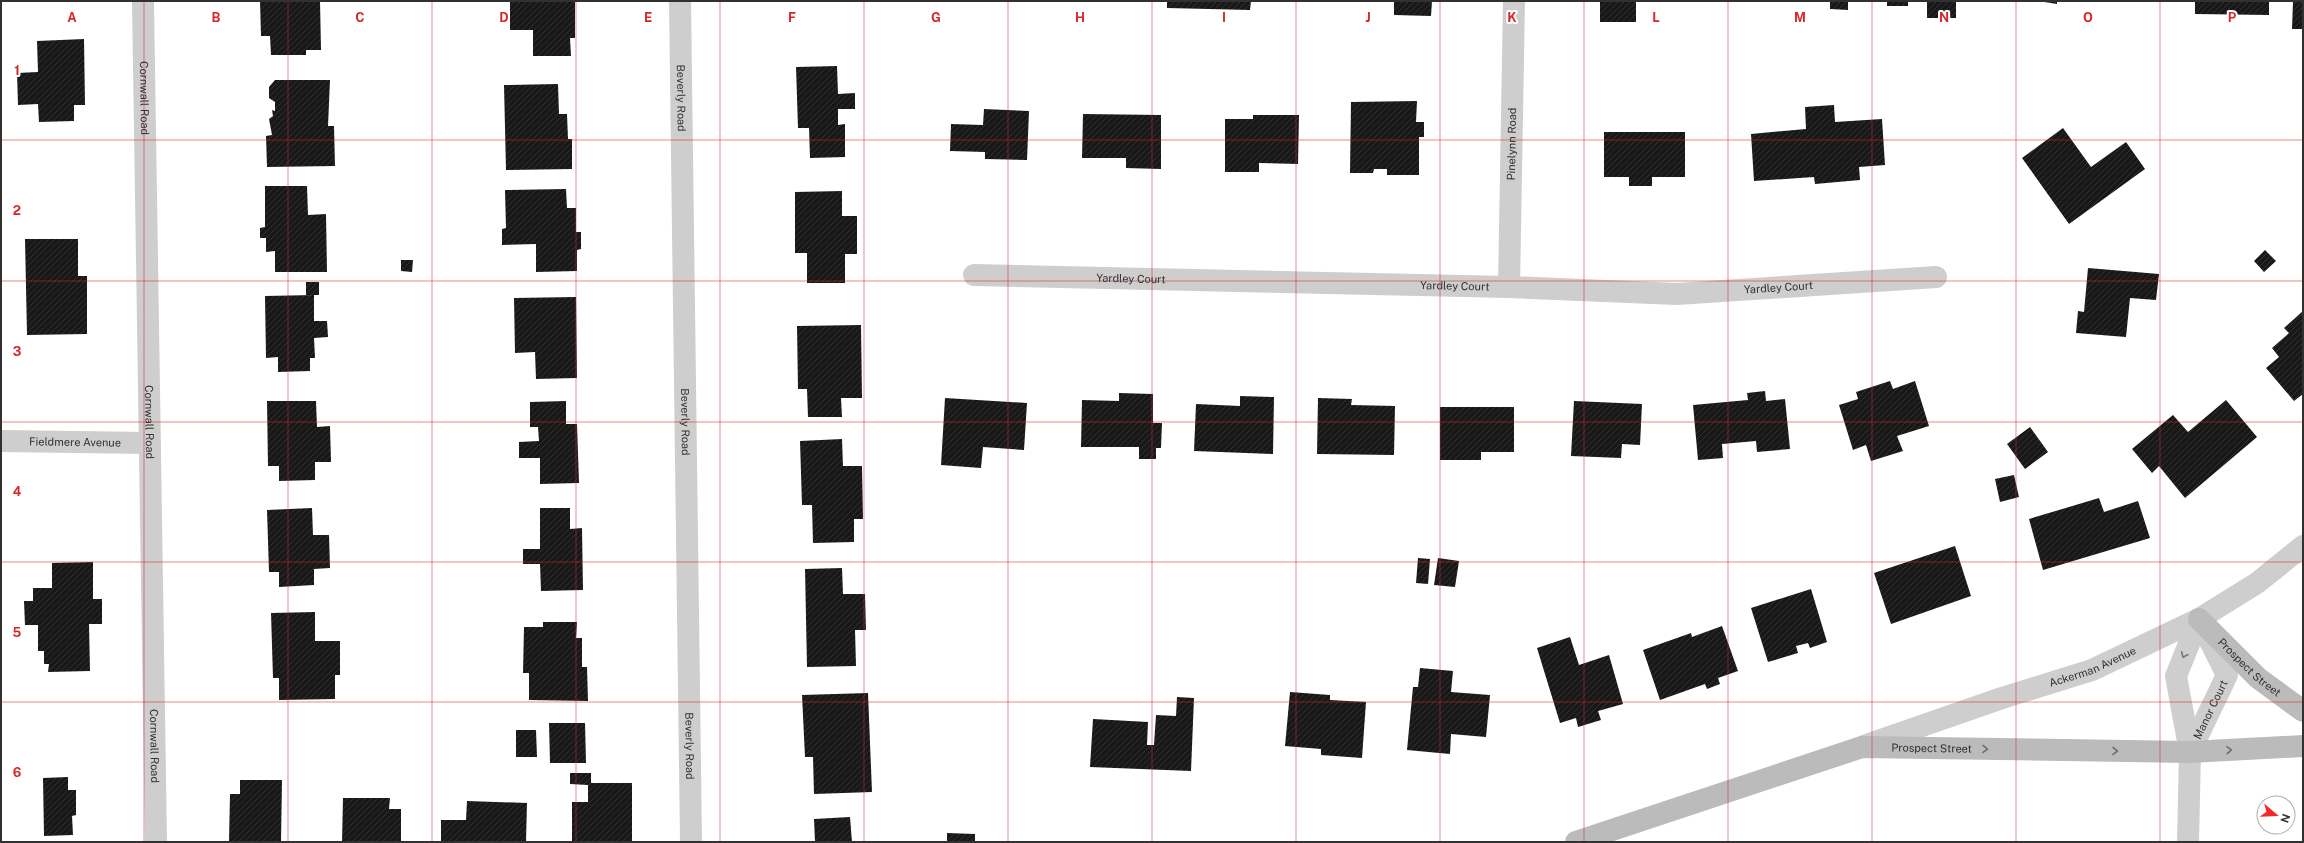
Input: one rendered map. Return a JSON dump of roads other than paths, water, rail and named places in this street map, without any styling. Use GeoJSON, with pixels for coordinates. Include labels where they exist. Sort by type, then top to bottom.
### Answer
{"type":"FeatureCollection","features":[{"type":"Feature","properties":{"kind":"main road","name":"Prospect Street"},"geometry":{"type":"LineString","coordinates":[[2200,619],[2258,678],[2303,711]]}},
{"type":"Feature","properties":{"kind":"main road","name":"Prospect Street"},"geometry":{"type":"LineString","coordinates":[[1576,842],[1862,747],[2190,752],[2303,746]]}},
{"type":"Feature","properties":{"kind":"street","name":"Cornwall Road"},"geometry":{"type":"LineString","coordinates":[[143,1],[156,842]]}},
{"type":"Feature","properties":{"kind":"street","name":"Beverly Road"},"geometry":{"type":"LineString","coordinates":[[680,1],[691,842]]}},
{"type":"Feature","properties":{"kind":"street","name":"Pinelynn Road"},"geometry":{"type":"LineString","coordinates":[[1509,286],[1514,1]]}},
{"type":"Feature","properties":{"kind":"street","name":"Yardley Court"},"geometry":{"type":"LineString","coordinates":[[974,275],[1509,286],[1677,294],[1936,277]]}},
{"type":"Feature","properties":{"kind":"street","name":"Fieldmere Avenue"},"geometry":{"type":"LineString","coordinates":[[1,441],[150,443]]}},
{"type":"Feature","properties":{"kind":"street","name":"Ackerman Avenue"},"geometry":{"type":"LineString","coordinates":[[1862,747],[2002,698],[2092,670],[2200,619],[2257,583],[2303,546]]}},
{"type":"Feature","properties":{"kind":"street","name":"Manor Court"},"geometry":{"type":"LineString","coordinates":[[2190,752],[2227,675],[2200,619]]}},
{"type":"Feature","properties":{"kind":"street","name":"Manor Court"},"geometry":{"type":"LineString","coordinates":[[2188,842],[2190,752],[2176,676],[2200,619]]}}]}
